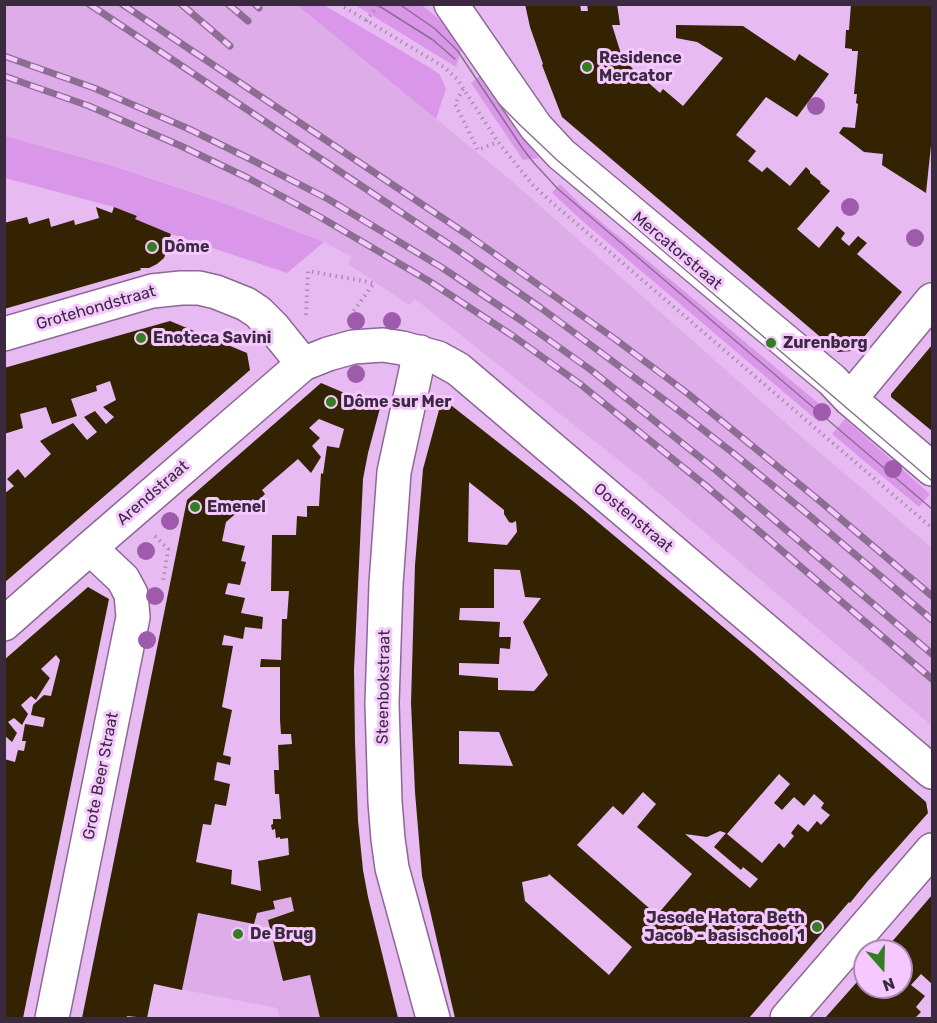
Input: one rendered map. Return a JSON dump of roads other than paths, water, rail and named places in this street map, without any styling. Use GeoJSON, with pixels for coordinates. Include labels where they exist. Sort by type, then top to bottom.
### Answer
{"type":"FeatureCollection","features":[{"type":"Feature","properties":{"kind":"street","name":"Mercatorstraat"},"geometry":{"type":"LineString","coordinates":[[451,4],[536,127],[555,148],[832,380],[850,399],[933,469]]}},
{"type":"Feature","properties":{"kind":"street","name":"Grotehondstraat"},"geometry":{"type":"LineString","coordinates":[[4,334],[152,291],[199,288],[246,304],[258,312],[303,364]]}},
{"type":"Feature","properties":{"kind":"street"},"geometry":{"type":"LineString","coordinates":[[850,399],[933,300]]}},
{"type":"Feature","properties":{"kind":"street","name":"Oostenstraat"},"geometry":{"type":"LineString","coordinates":[[303,364],[353,347],[383,345],[420,352],[438,358],[458,369],[933,772]]}},
{"type":"Feature","properties":{"kind":"street","name":"Steenbokstraat"},"geometry":{"type":"LineString","coordinates":[[420,352],[394,472],[386,584],[382,703],[385,802],[392,868],[433,1018]]}},
{"type":"Feature","properties":{"kind":"street","name":"Arendstraat"},"geometry":{"type":"LineString","coordinates":[[4,624],[303,364]]}},
{"type":"Feature","properties":{"kind":"street","name":"Grote Beer Straat"},"geometry":{"type":"LineString","coordinates":[[52,1018],[133,617],[131,594],[123,579],[90,548]]}},
{"type":"Feature","properties":{"kind":"street"},"geometry":{"type":"LineString","coordinates":[[787,1018],[933,850]]}},
{"type":"Feature","properties":{"kind":"tram line"},"geometry":{"type":"LineString","coordinates":[[376,4],[433,40],[455,59]]}},
{"type":"Feature","properties":{"kind":"tram line"},"geometry":{"type":"LineString","coordinates":[[399,4],[434,28],[457,50],[523,149],[558,189],[932,509]]}},
{"type":"Feature","properties":{"kind":"tram line"},"geometry":{"type":"LineString","coordinates":[[499,104],[557,160],[932,481]]}},
{"type":"Feature","properties":{"kind":"railway"},"geometry":{"type":"LineString","coordinates":[[89,4],[541,308],[733,453],[932,620]]}},
{"type":"Feature","properties":{"kind":"railway"},"geometry":{"type":"LineString","coordinates":[[122,4],[468,235],[615,339],[745,440],[932,596]]}},
{"type":"Feature","properties":{"kind":"railway"},"geometry":{"type":"LineString","coordinates":[[181,4],[230,46]]}},
{"type":"Feature","properties":{"kind":"railway"},"geometry":{"type":"LineString","coordinates":[[228,4],[248,21]]}},
{"type":"Feature","properties":{"kind":"railway"},"geometry":{"type":"LineString","coordinates":[[255,4],[259,8]]}},
{"type":"Feature","properties":{"kind":"railway"},"geometry":{"type":"LineString","coordinates":[[4,56],[94,88],[189,129],[328,199],[441,267],[591,370],[717,471],[932,654]]}},
{"type":"Feature","properties":{"kind":"railway"},"geometry":{"type":"LineString","coordinates":[[4,76],[89,106],[248,178],[429,281],[513,336],[580,384],[705,485],[932,679]]}},
{"type":"Feature","properties":{"kind":"place","name":"Residence Mercator"},"geometry":{"type":"Point","coordinates":[587,67]}},
{"type":"Feature","properties":{"kind":"place","name":"Dôme"},"geometry":{"type":"Point","coordinates":[152,247]}},
{"type":"Feature","properties":{"kind":"place","name":"Enoteca Savini"},"geometry":{"type":"Point","coordinates":[141,338]}},
{"type":"Feature","properties":{"kind":"place","name":"Zurenborg"},"geometry":{"type":"Point","coordinates":[771,343]}},
{"type":"Feature","properties":{"kind":"place","name":"Dôme sur Mer"},"geometry":{"type":"Point","coordinates":[331,402]}},
{"type":"Feature","properties":{"kind":"place","name":"Emenel"},"geometry":{"type":"Point","coordinates":[195,507]}},
{"type":"Feature","properties":{"kind":"place","name":"Jesode Hatora Beth Jacob - basischool 1"},"geometry":{"type":"Point","coordinates":[817,927]}},
{"type":"Feature","properties":{"kind":"place","name":"De Brug"},"geometry":{"type":"Point","coordinates":[238,934]}}]}
